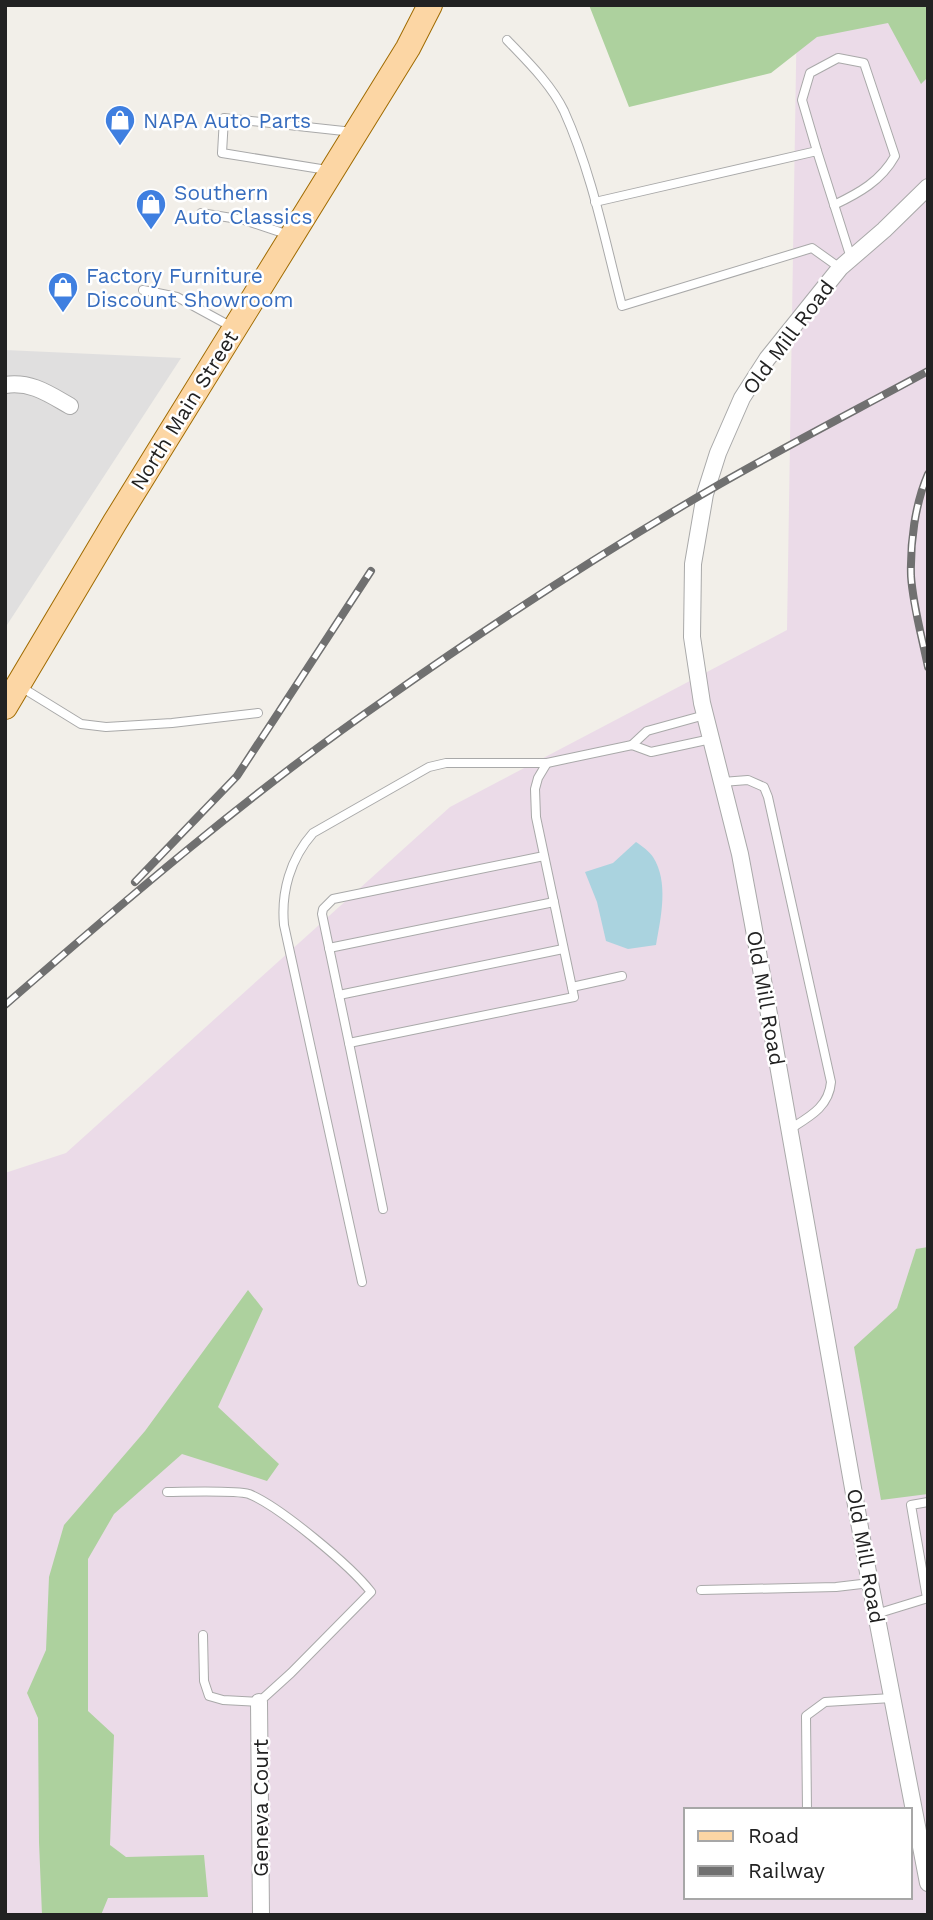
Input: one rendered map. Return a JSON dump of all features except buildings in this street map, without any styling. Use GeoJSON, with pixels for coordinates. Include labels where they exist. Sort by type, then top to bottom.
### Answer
{"type":"FeatureCollection","features":[{"type":"Feature","properties":{"kind":"main road","name":"North Main Street"},"geometry":{"type":"LineString","coordinates":[[5,707],[115,522],[408,48],[430,5]]}},
{"type":"Feature","properties":{"kind":"street","name":"Old Mill Road"},"geometry":{"type":"LineString","coordinates":[[910,1808],[740,854],[695,667],[691,608],[693,564],[700,514],[710,473],[742,398],[789,330],[845,263],[928,187]]}},
{"type":"Feature","properties":{"kind":"street"},"geometry":{"type":"LineString","coordinates":[[5,385],[16,383],[37,387],[69,407]]}},
{"type":"Feature","properties":{"kind":"street","name":"Geneva Court"},"geometry":{"type":"LineString","coordinates":[[259,1702],[261,1915]]}},
{"type":"Feature","properties":{"kind":"street","name":"Old Mill Road"},"geometry":{"type":"LineString","coordinates":[[914,1830],[928,1883]]}},
{"type":"Feature","properties":{"kind":"lane"},"geometry":{"type":"LineString","coordinates":[[507,40],[532,65],[563,109],[596,202],[622,306],[812,248],[845,263]]}},
{"type":"Feature","properties":{"kind":"lane"},"geometry":{"type":"LineString","coordinates":[[834,205],[862,192],[887,170],[895,156],[864,63],[838,58],[810,72],[802,100],[834,205],[845,263]]}},
{"type":"Feature","properties":{"kind":"lane"},"geometry":{"type":"LineString","coordinates":[[332,171],[222,153],[224,118],[356,132]]}},
{"type":"Feature","properties":{"kind":"lane"},"geometry":{"type":"LineString","coordinates":[[596,202],[817,151]]}},
{"type":"Feature","properties":{"kind":"lane"},"geometry":{"type":"LineString","coordinates":[[201,214],[244,220],[291,236]]}},
{"type":"Feature","properties":{"kind":"lane"},"geometry":{"type":"LineString","coordinates":[[143,290],[177,297],[235,328]]}},
{"type":"Feature","properties":{"kind":"lane"},"geometry":{"type":"LineString","coordinates":[[19,686],[81,724],[106,727],[258,713]]}},
{"type":"Feature","properties":{"kind":"lane"},"geometry":{"type":"LineString","coordinates":[[632,745],[647,730],[705,715]]}},
{"type":"Feature","properties":{"kind":"lane"},"geometry":{"type":"LineString","coordinates":[[362,1282],[284,925],[283,896],[288,875],[307,840],[322,826],[429,767],[446,762],[547,763],[632,745],[651,752],[711,739]]}},
{"type":"Feature","properties":{"kind":"lane"},"geometry":{"type":"LineString","coordinates":[[349,1043],[574,997],[534,800],[538,778],[547,763]]}},
{"type":"Feature","properties":{"kind":"lane"},"geometry":{"type":"LineString","coordinates":[[722,782],[748,780],[764,788],[768,797],[831,1082],[830,1094],[825,1103],[790,1129]]}},
{"type":"Feature","properties":{"kind":"lane"},"geometry":{"type":"LineString","coordinates":[[383,1209],[323,909],[333,899],[544,856]]}},
{"type":"Feature","properties":{"kind":"lane"},"geometry":{"type":"LineString","coordinates":[[329,948],[554,902]]}},
{"type":"Feature","properties":{"kind":"lane"},"geometry":{"type":"LineString","coordinates":[[339,995],[564,948]]}},
{"type":"Feature","properties":{"kind":"lane"},"geometry":{"type":"LineString","coordinates":[[572,987],[622,976]]}},
{"type":"Feature","properties":{"kind":"lane"},"geometry":{"type":"LineString","coordinates":[[167,1492],[247,1494],[277,1510],[358,1576],[371,1592],[259,1702],[223,1700],[209,1696],[204,1681],[203,1635]]}},
{"type":"Feature","properties":{"kind":"lane"},"geometry":{"type":"LineString","coordinates":[[876,1614],[927,1598],[911,1505],[928,1502]]}},
{"type":"Feature","properties":{"kind":"lane"},"geometry":{"type":"LineString","coordinates":[[701,1590],[836,1587],[870,1583]]}},
{"type":"Feature","properties":{"kind":"lane"},"geometry":{"type":"LineString","coordinates":[[807,1808],[806,1716],[825,1702],[892,1698]]}},
{"type":"Feature","properties":{"kind":"shaded area"},"geometry":{"type":"Polygon","coordinates":[[[797,5],[928,5],[928,1915],[5,1915],[5,1173],[66,1153],[450,807],[787,630],[797,5]]]}},
{"type":"Feature","properties":{"kind":"shaded area"},"geometry":{"type":"Polygon","coordinates":[[[5,350],[181,358],[5,628],[5,350]]]}},
{"type":"Feature","properties":{"kind":"green space"},"geometry":{"type":"Polygon","coordinates":[[[589,5],[928,5],[928,77],[921,84],[888,23],[817,37],[771,73],[629,107],[589,5]]]}},
{"type":"Feature","properties":{"kind":"green space"},"geometry":{"type":"Polygon","coordinates":[[[928,1247],[928,1494],[881,1500],[854,1347],[897,1308],[916,1249],[928,1247]]]}},
{"type":"Feature","properties":{"kind":"green space"},"geometry":{"type":"Polygon","coordinates":[[[248,1290],[263,1309],[218,1407],[279,1464],[267,1481],[182,1454],[114,1514],[88,1559],[88,1711],[114,1735],[110,1845],[126,1857],[204,1855],[208,1897],[108,1898],[101,1915],[42,1915],[38,1718],[27,1693],[46,1650],[49,1577],[64,1525],[145,1431],[248,1290]]]}},
{"type":"Feature","properties":{"kind":"water"},"geometry":{"type":"Polygon","coordinates":[[[636,842],[651,855],[658,867],[662,900],[656,945],[628,949],[606,941],[597,902],[585,872],[613,863],[636,842]]]}},
{"type":"Feature","properties":{"kind":"railway"},"geometry":{"type":"LineString","coordinates":[[5,1005],[143,886],[237,810],[424,672],[507,616],[677,509],[928,371]]}},
{"type":"Feature","properties":{"kind":"railway"},"geometry":{"type":"LineString","coordinates":[[928,474],[917,511],[911,563],[914,599],[928,667]]}},
{"type":"Feature","properties":{"kind":"railway"},"geometry":{"type":"LineString","coordinates":[[135,882],[237,776],[371,571]]}},
{"type":"Feature","properties":{"kind":"place","name":"NAPA Auto Parts"},"geometry":{"type":"Point","coordinates":[120,147]}},
{"type":"Feature","properties":{"kind":"place","name":"Southern Auto Classics"},"geometry":{"type":"Point","coordinates":[151,231]}},
{"type":"Feature","properties":{"kind":"place","name":"Factory Furniture Discount Showroom"},"geometry":{"type":"Point","coordinates":[63,314]}}]}
